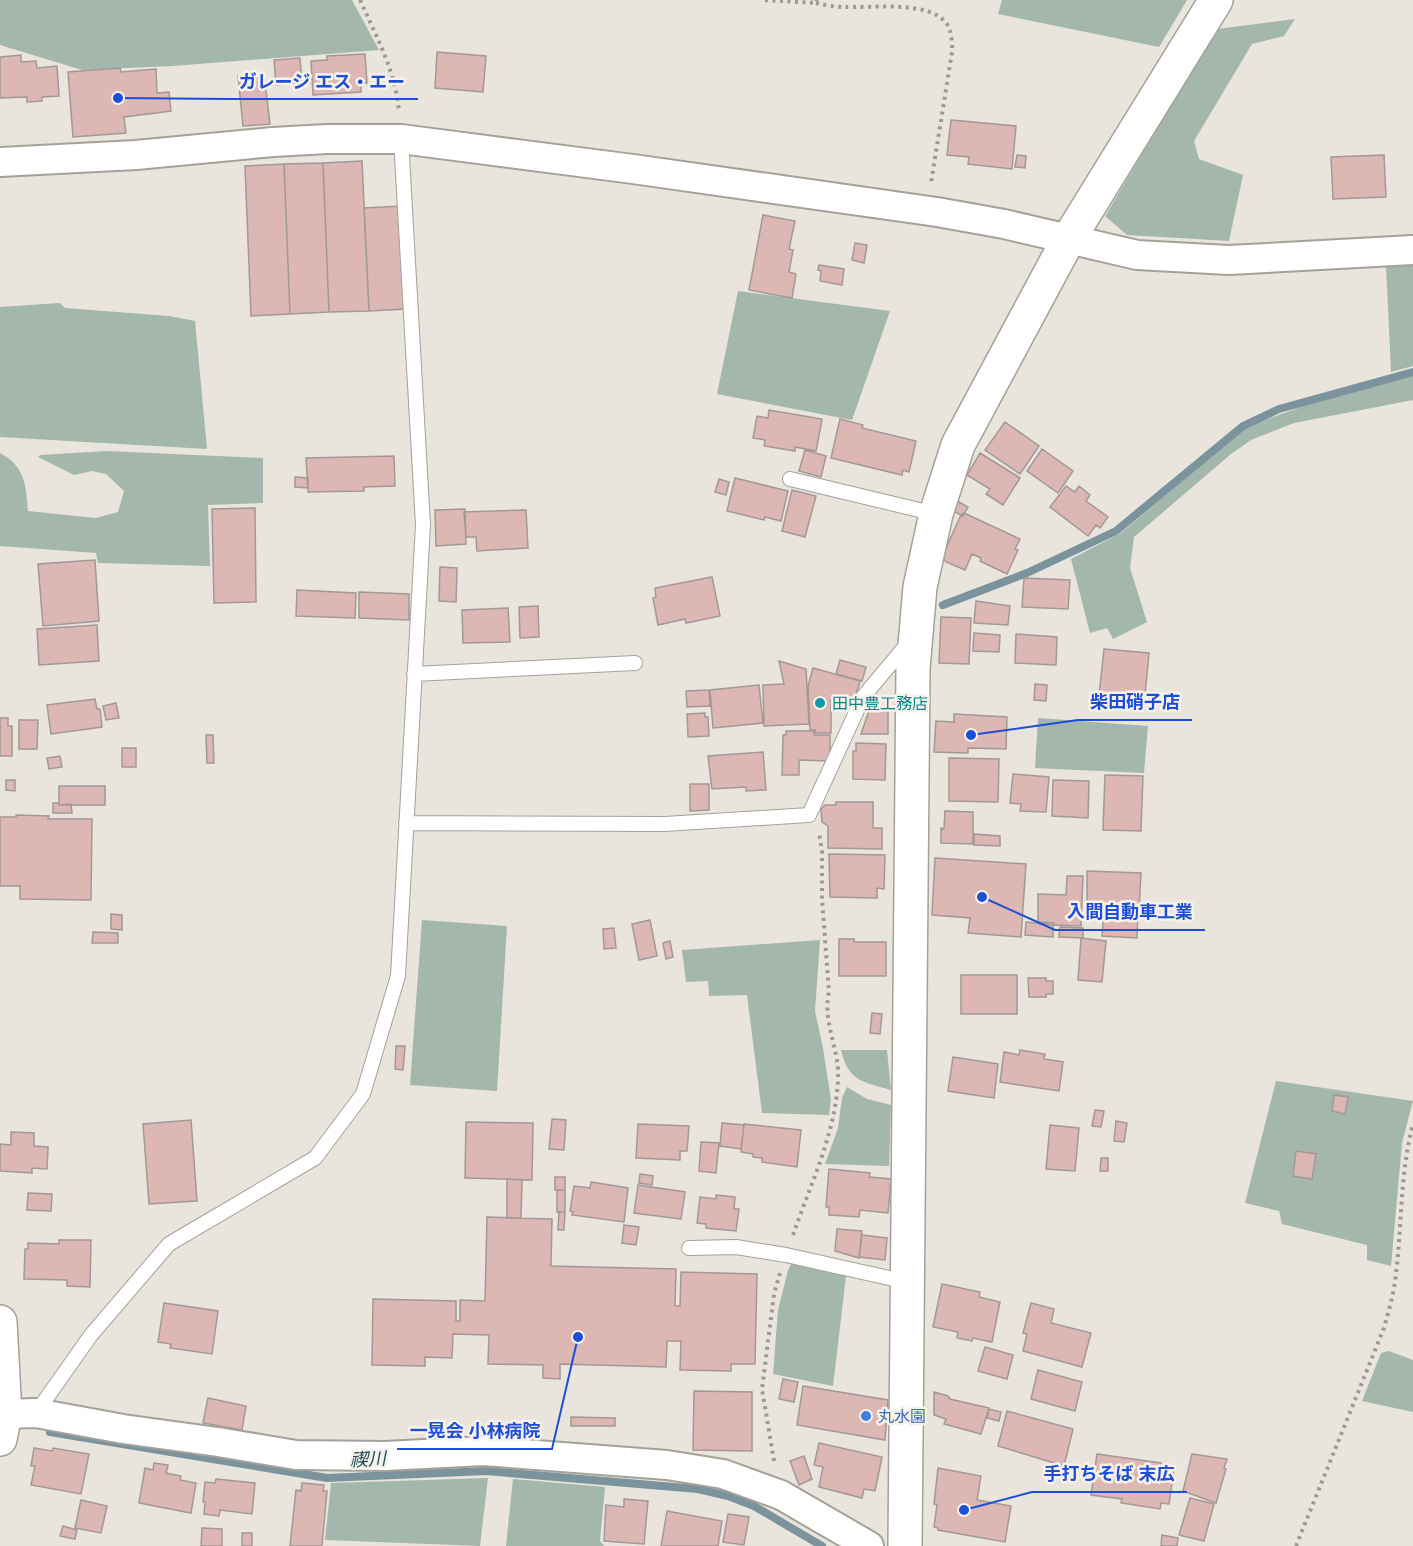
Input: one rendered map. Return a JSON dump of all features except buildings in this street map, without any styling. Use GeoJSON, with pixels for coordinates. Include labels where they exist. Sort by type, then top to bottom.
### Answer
{"type":"FeatureCollection","features":[{"type":"Feature","properties":{"kind":"street"},"geometry":{"type":"LineString","coordinates":[[905,1546],[913,680],[920,587],[936,514],[958,446],[1068,240],[1216,0]]}},
{"type":"Feature","properties":{"kind":"street"},"geometry":{"type":"LineString","coordinates":[[0,162],[136,155],[327,139],[401,140],[633,169],[927,211],[1004,224],[1137,255],[1228,260],[1413,250]]}},
{"type":"Feature","properties":{"kind":"street"},"geometry":{"type":"LineString","coordinates":[[0,1322],[10,1420],[123,1429],[296,1455],[386,1456],[484,1451],[667,1466],[723,1474],[781,1496],[868,1546]]}},
{"type":"Feature","properties":{"kind":"lane"},"geometry":{"type":"LineString","coordinates":[[10,1420],[91,1335],[169,1244],[315,1158],[363,1094],[398,976],[423,525],[401,140]]}},
{"type":"Feature","properties":{"kind":"lane"},"geometry":{"type":"LineString","coordinates":[[790,479],[936,514]]}},
{"type":"Feature","properties":{"kind":"lane"},"geometry":{"type":"LineString","coordinates":[[406,823],[665,824],[809,815],[863,697],[915,635]]}},
{"type":"Feature","properties":{"kind":"lane"},"geometry":{"type":"LineString","coordinates":[[414,674],[635,663]]}},
{"type":"Feature","properties":{"kind":"lane"},"geometry":{"type":"LineString","coordinates":[[689,1248],[736,1247],[786,1255],[907,1282]]}},
{"type":"Feature","properties":{"kind":"path"},"geometry":{"type":"LineString","coordinates":[[360,0],[386,57],[394,84],[399,107],[401,140]]}},
{"type":"Feature","properties":{"kind":"path"},"geometry":{"type":"LineString","coordinates":[[765,0],[816,2],[842,7],[916,7],[940,16],[948,25],[952,39],[952,52],[927,211]]}},
{"type":"Feature","properties":{"kind":"path"},"geometry":{"type":"LineString","coordinates":[[781,1496],[762,1389],[774,1294],[831,1127],[839,1078],[826,1005],[829,992],[822,899],[822,851],[817,819],[809,815]]}},
{"type":"Feature","properties":{"kind":"path"},"geometry":{"type":"LineString","coordinates":[[1296,1546],[1384,1328],[1396,1276],[1407,1146],[1413,1124]]}},
{"type":"Feature","properties":{"kind":"green space"},"geometry":{"type":"Polygon","coordinates":[[[0,0],[352,0],[379,50],[172,66],[82,70],[0,45],[0,0]]]}},
{"type":"Feature","properties":{"kind":"green space"},"geometry":{"type":"Polygon","coordinates":[[[1002,0],[1187,0],[1159,47],[998,14],[1002,0]]]}},
{"type":"Feature","properties":{"kind":"green space"},"geometry":{"type":"Polygon","coordinates":[[[1295,19],[1284,36],[1252,44],[1194,141],[1199,159],[1243,175],[1229,241],[1127,235],[1105,216],[1217,29],[1295,19]]]}},
{"type":"Feature","properties":{"kind":"green space"},"geometry":{"type":"Polygon","coordinates":[[[1413,265],[1413,366],[1391,372],[1386,266],[1413,265]]]}},
{"type":"Feature","properties":{"kind":"green space"},"geometry":{"type":"Polygon","coordinates":[[[738,291],[890,311],[852,420],[717,394],[738,291]]]}},
{"type":"Feature","properties":{"kind":"green space"},"geometry":{"type":"Polygon","coordinates":[[[60,303],[65,308],[169,316],[195,321],[207,449],[0,437],[0,307],[60,303]]]}},
{"type":"Feature","properties":{"kind":"green space"},"geometry":{"type":"Polygon","coordinates":[[[1413,376],[1413,400],[1294,423],[1251,440],[1231,454],[1134,537],[1130,568],[1147,622],[1113,639],[1107,628],[1090,633],[1071,559],[1121,533],[1245,427],[1321,400],[1413,376]]]}},
{"type":"Feature","properties":{"kind":"green space"},"geometry":{"type":"Polygon","coordinates":[[[107,451],[263,458],[263,503],[208,505],[210,566],[98,563],[96,553],[0,546],[0,453],[15,464],[23,478],[28,511],[96,518],[118,512],[124,491],[106,474],[92,471],[74,475],[38,457],[40,455],[107,451]]]}},
{"type":"Feature","properties":{"kind":"green space"},"geometry":{"type":"Polygon","coordinates":[[[1038,718],[1148,726],[1144,773],[1035,768],[1038,718]]]}},
{"type":"Feature","properties":{"kind":"green space"},"geometry":{"type":"Polygon","coordinates":[[[422,920],[507,926],[497,1091],[410,1085],[422,920]]]}},
{"type":"Feature","properties":{"kind":"green space"},"geometry":{"type":"Polygon","coordinates":[[[820,940],[815,1011],[831,1100],[829,1115],[762,1113],[747,995],[709,996],[708,981],[686,982],[682,950],[820,940]]]}},
{"type":"Feature","properties":{"kind":"green space"},"geometry":{"type":"Polygon","coordinates":[[[841,1050],[887,1050],[891,1090],[858,1079],[848,1068],[841,1050]]]}},
{"type":"Feature","properties":{"kind":"green space"},"geometry":{"type":"Polygon","coordinates":[[[1276,1081],[1413,1101],[1402,1143],[1391,1266],[1367,1260],[1367,1245],[1282,1224],[1279,1211],[1245,1203],[1276,1081]]]}},
{"type":"Feature","properties":{"kind":"green space"},"geometry":{"type":"Polygon","coordinates":[[[847,1087],[867,1099],[891,1105],[889,1166],[825,1164],[838,1128],[842,1098],[847,1087]]]}},
{"type":"Feature","properties":{"kind":"green space"},"geometry":{"type":"Polygon","coordinates":[[[796,1263],[846,1276],[833,1386],[773,1374],[778,1310],[788,1270],[791,1264],[796,1263]]]}},
{"type":"Feature","properties":{"kind":"green space"},"geometry":{"type":"Polygon","coordinates":[[[1389,1351],[1413,1360],[1413,1412],[1362,1401],[1381,1353],[1389,1351]]]}},
{"type":"Feature","properties":{"kind":"green space"},"geometry":{"type":"Polygon","coordinates":[[[488,1478],[480,1546],[325,1540],[331,1483],[488,1478]]]}},
{"type":"Feature","properties":{"kind":"green space"},"geometry":{"type":"Polygon","coordinates":[[[513,1479],[605,1487],[600,1541],[604,1546],[506,1546],[513,1479]]]}},
{"type":"Feature","properties":{"kind":"waterway"},"geometry":{"type":"LineString","coordinates":[[943,605],[1027,573],[1116,531],[1243,426],[1279,409],[1413,372]]}},
{"type":"Feature","properties":{"kind":"waterway","name":"禊川"},"geometry":{"type":"LineString","coordinates":[[50,1432],[327,1478],[486,1471],[698,1489],[728,1496],[754,1506],[822,1546]]}},
{"type":"Feature","properties":{"kind":"place","name":"ガレージ エス・エー"},"geometry":{"type":"Point","coordinates":[118,98]}},
{"type":"Feature","properties":{"kind":"place","name":"田中豊工務店"},"geometry":{"type":"Point","coordinates":[820,703]}},
{"type":"Feature","properties":{"kind":"place","name":"柴田硝子店"},"geometry":{"type":"Point","coordinates":[971,735]}},
{"type":"Feature","properties":{"kind":"place","name":"入間自動車工業"},"geometry":{"type":"Point","coordinates":[982,897]}},
{"type":"Feature","properties":{"kind":"place","name":"一晃会 小林病院"},"geometry":{"type":"Point","coordinates":[578,1337]}},
{"type":"Feature","properties":{"kind":"place","name":"丸水園"},"geometry":{"type":"Point","coordinates":[866,1416]}},
{"type":"Feature","properties":{"kind":"place","name":"手打ちそば 末広"},"geometry":{"type":"Point","coordinates":[964,1510]}}]}
